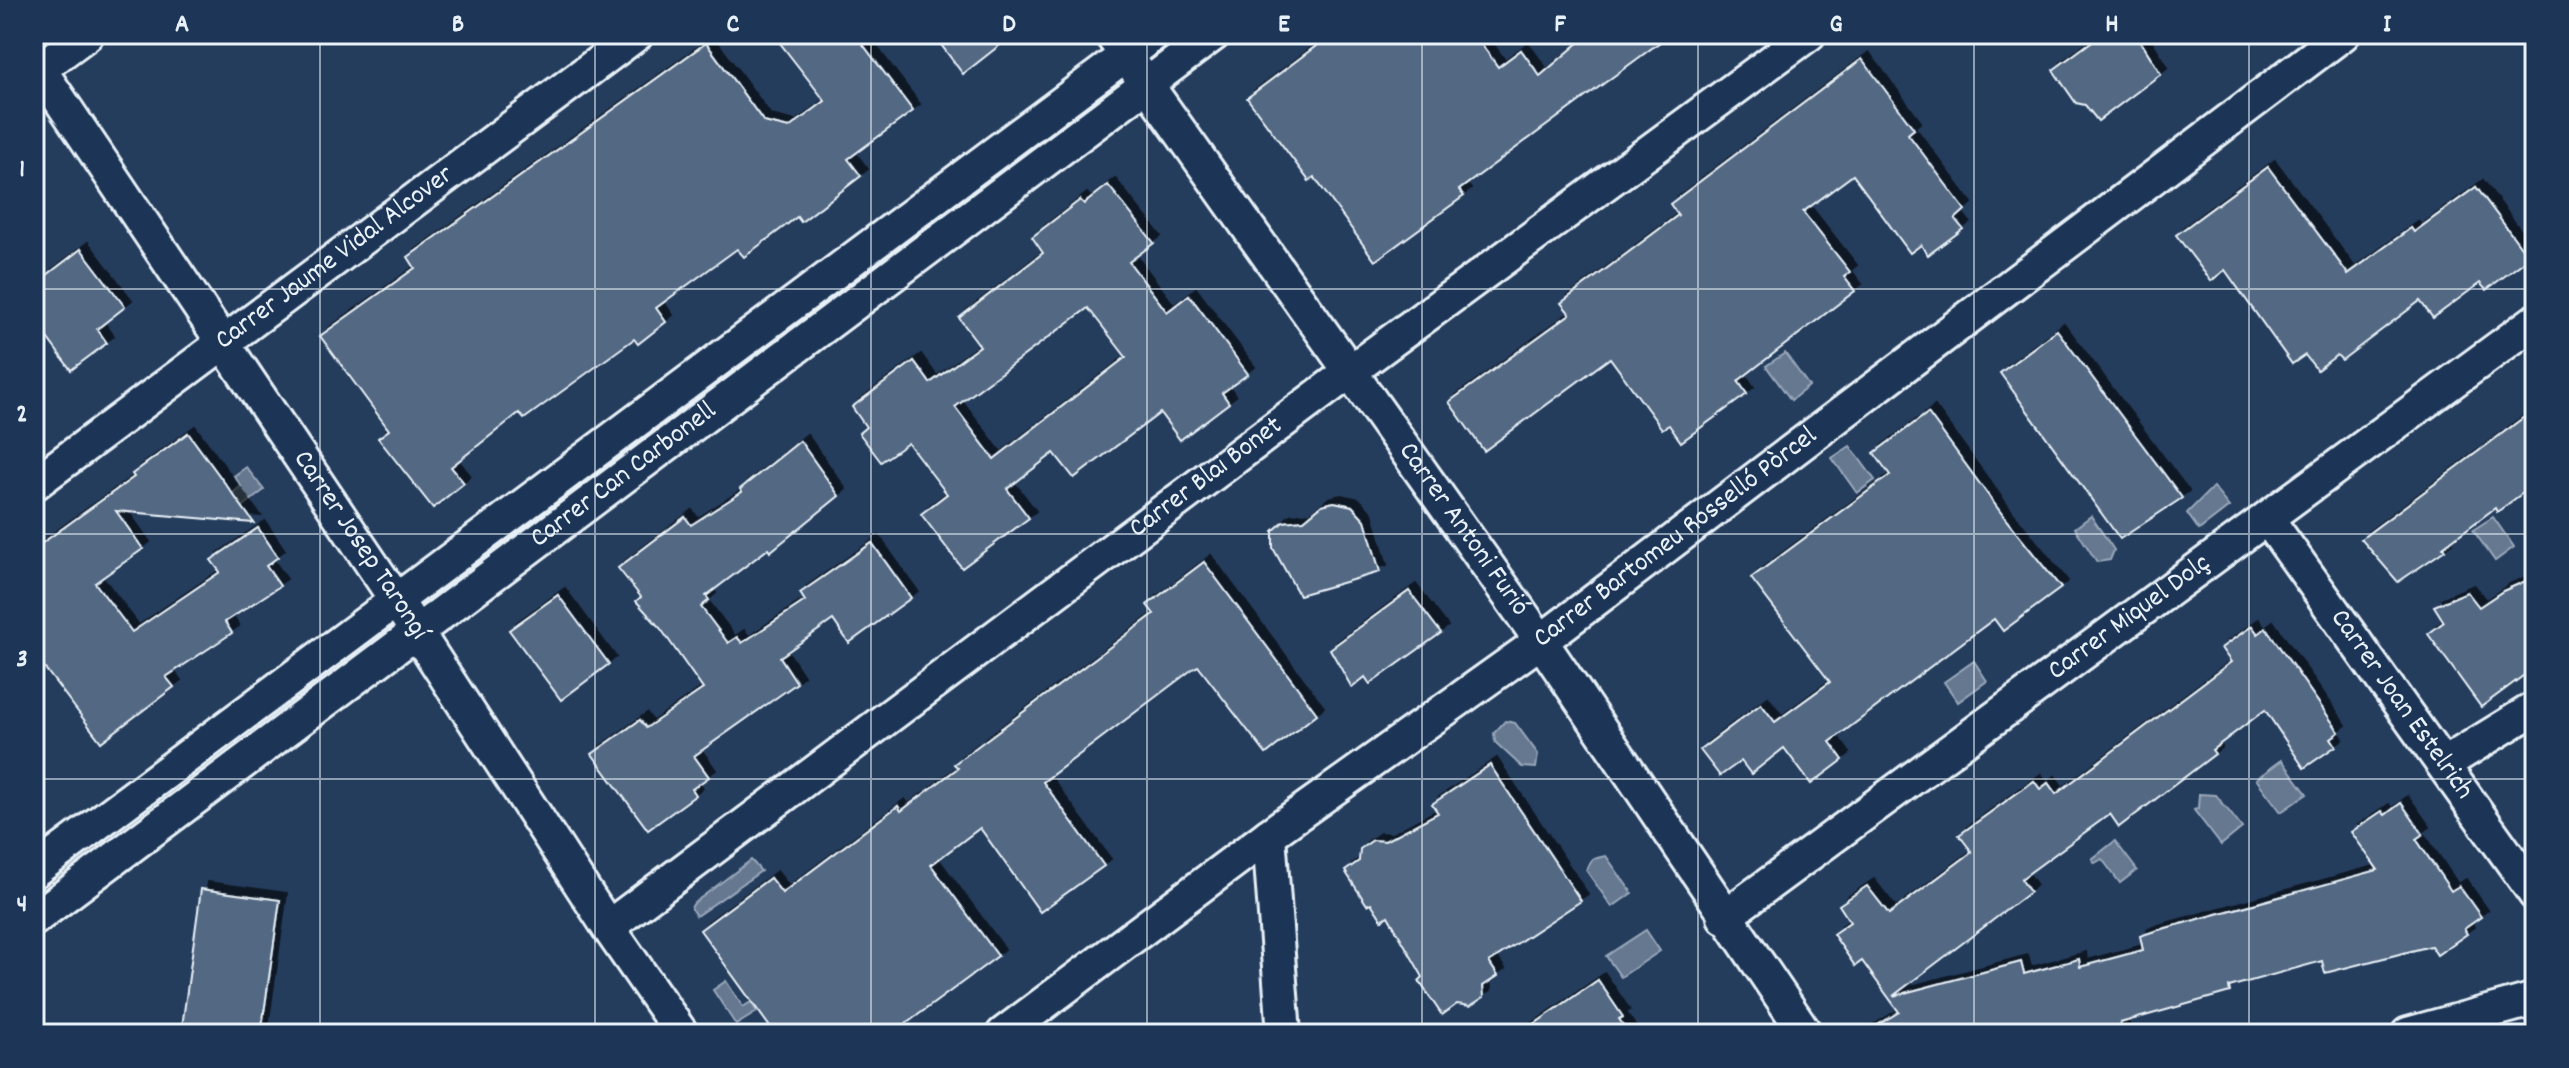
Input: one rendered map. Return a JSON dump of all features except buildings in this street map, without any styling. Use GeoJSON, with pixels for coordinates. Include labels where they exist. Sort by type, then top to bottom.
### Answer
{"type":"FeatureCollection","features":[{"type":"Feature","properties":{"kind":"street"},"geometry":{"type":"LineString","coordinates":[[36,68],[87,34]]}},
{"type":"Feature","properties":{"kind":"street","name":"Carrer Jaume Vidal Alcover"},"geometry":{"type":"LineString","coordinates":[[34,484],[637,34]]}},
{"type":"Feature","properties":{"kind":"street"},"geometry":{"type":"LineString","coordinates":[[34,871],[398,603],[1118,45],[1154,34]]}},
{"type":"Feature","properties":{"kind":"street","name":"Carrer Can Carbonell"},"geometry":{"type":"LineString","coordinates":[[34,919],[1214,34]]}},
{"type":"Feature","properties":{"kind":"street","name":"Carrer Blai Bonet"},"geometry":{"type":"LineString","coordinates":[[608,927],[1348,373],[1809,34]]}},
{"type":"Feature","properties":{"kind":"street","name":"Carrer Bartomeu Rosselló Pòrcel"},"geometry":{"type":"LineString","coordinates":[[1003,1034],[1269,835],[1541,641],[2343,34]]}},
{"type":"Feature","properties":{"kind":"street","name":"Carrer Antoni Furió"},"geometry":{"type":"LineString","coordinates":[[1118,45],[1541,641],[1724,917],[1806,1034]]}},
{"type":"Feature","properties":{"kind":"street","name":"Carrer Josep Tarongí"},"geometry":{"type":"LineString","coordinates":[[36,68],[398,603],[608,927],[682,1034]]}},
{"type":"Feature","properties":{"kind":"street","name":"Carrer Miquel Dolç"},"geometry":{"type":"LineString","coordinates":[[1724,917],[2535,321]]}},
{"type":"Feature","properties":{"kind":"street","name":"Carrer Joan Estelrich"},"geometry":{"type":"LineString","coordinates":[[2267,518],[2535,894]]}},
{"type":"Feature","properties":{"kind":"street"},"geometry":{"type":"LineString","coordinates":[[2444,764],[2535,708]]}},
{"type":"Feature","properties":{"kind":"street"},"geometry":{"type":"LineString","coordinates":[[1269,835],[1284,1034]]}},
{"type":"Feature","properties":{"kind":"street"},"geometry":{"type":"LineString","coordinates":[[2408,1034],[2535,999]]}},
{"type":"Feature","properties":{"kind":"water"},"geometry":{"type":"Polygon","coordinates":[[[1785,353],[1809,386],[1791,400],[1766,366],[1785,353]]]}},
{"type":"Feature","properties":{"kind":"water"},"geometry":{"type":"Polygon","coordinates":[[[1850,446],[1875,480],[1857,493],[1832,458],[1850,446]]]}},
{"type":"Feature","properties":{"kind":"water"},"geometry":{"type":"Polygon","coordinates":[[[246,467],[264,490],[236,512],[226,499],[241,486],[234,476],[246,467]]]}},
{"type":"Feature","properties":{"kind":"water"},"geometry":{"type":"Polygon","coordinates":[[[2213,487],[2229,507],[2199,530],[2187,513],[2213,487]]]}},
{"type":"Feature","properties":{"kind":"water"},"geometry":{"type":"Polygon","coordinates":[[[2091,516],[2114,550],[2110,560],[2097,562],[2075,528],[2091,516]]]}},
{"type":"Feature","properties":{"kind":"water"},"geometry":{"type":"Polygon","coordinates":[[[2493,517],[2514,547],[2495,561],[2473,530],[2493,517]]]}},
{"type":"Feature","properties":{"kind":"water"},"geometry":{"type":"Polygon","coordinates":[[[1974,661],[1987,681],[1958,702],[1944,682],[1974,661]]]}},
{"type":"Feature","properties":{"kind":"water"},"geometry":{"type":"Polygon","coordinates":[[[1505,721],[1515,723],[1538,754],[1536,768],[1522,767],[1495,742],[1494,733],[1505,721]]]}},
{"type":"Feature","properties":{"kind":"water"},"geometry":{"type":"Polygon","coordinates":[[[2282,760],[2307,794],[2281,812],[2256,779],[2282,760]]]}},
{"type":"Feature","properties":{"kind":"water"},"geometry":{"type":"Polygon","coordinates":[[[2199,794],[2216,795],[2242,828],[2221,845],[2194,810],[2198,808],[2199,794]]]}},
{"type":"Feature","properties":{"kind":"water"},"geometry":{"type":"Polygon","coordinates":[[[2115,841],[2137,870],[2120,883],[2102,859],[2095,863],[2092,859],[2115,841]]]}},
{"type":"Feature","properties":{"kind":"water"},"geometry":{"type":"Polygon","coordinates":[[[1606,856],[1632,893],[1612,907],[1586,870],[1593,859],[1606,856]]]}},
{"type":"Feature","properties":{"kind":"water"},"geometry":{"type":"Polygon","coordinates":[[[751,860],[761,871],[696,916],[691,908],[694,903],[751,860]]]}},
{"type":"Feature","properties":{"kind":"water"},"geometry":{"type":"Polygon","coordinates":[[[1646,930],[1660,951],[1621,977],[1606,956],[1646,930]]]}},
{"type":"Feature","properties":{"kind":"water"},"geometry":{"type":"Polygon","coordinates":[[[726,981],[743,1007],[751,1002],[757,1012],[736,1025],[713,990],[726,981]]]}}]}
